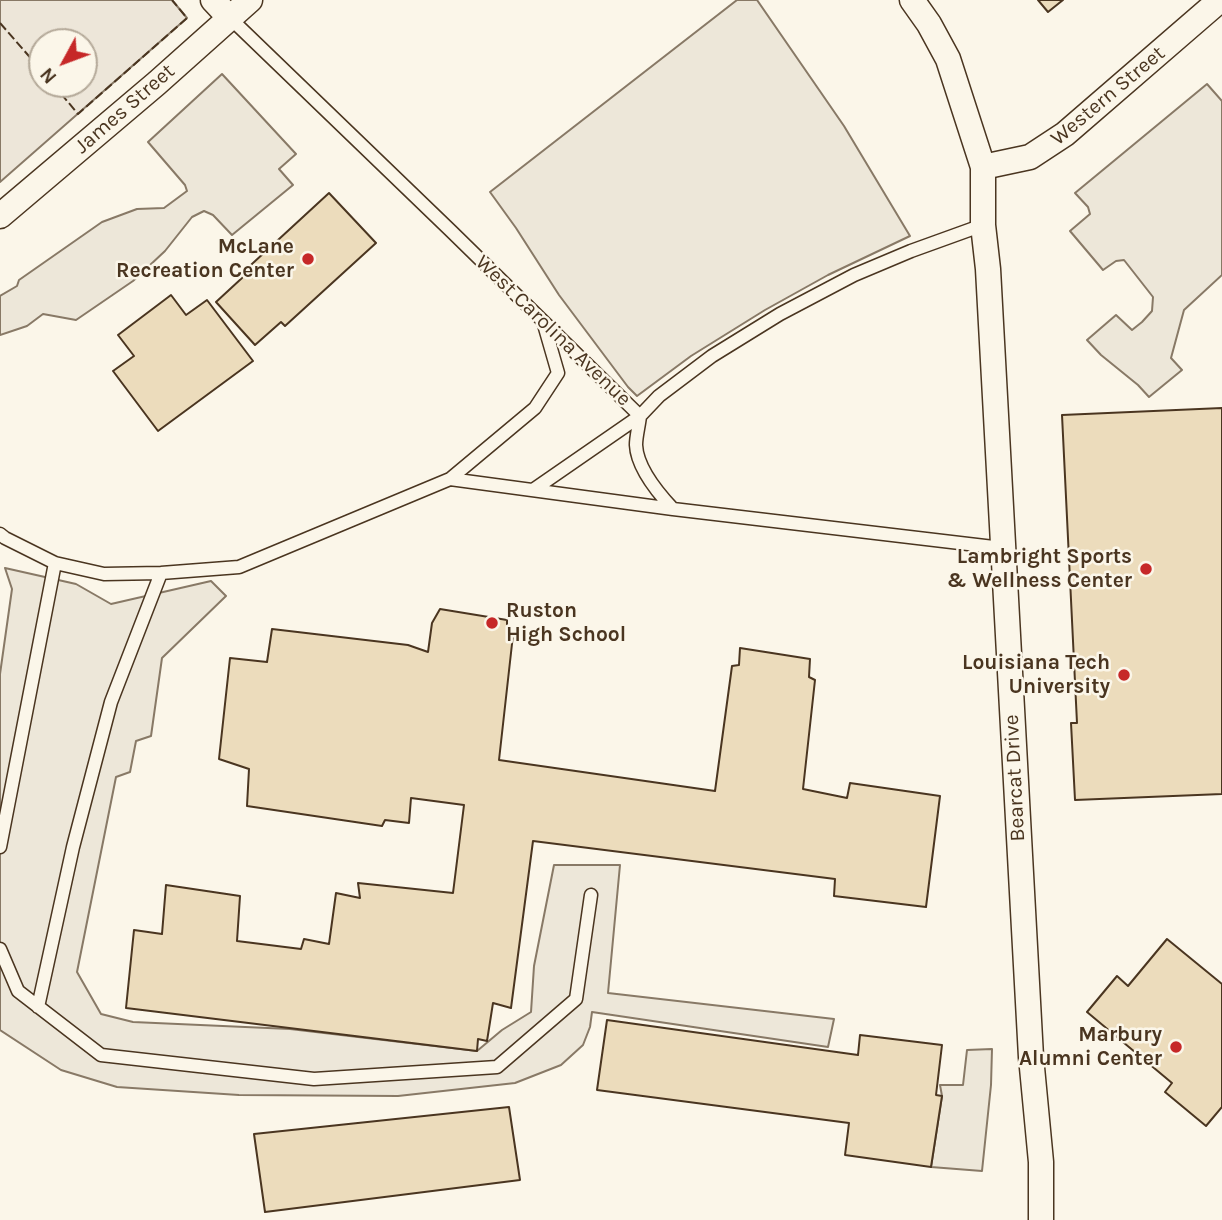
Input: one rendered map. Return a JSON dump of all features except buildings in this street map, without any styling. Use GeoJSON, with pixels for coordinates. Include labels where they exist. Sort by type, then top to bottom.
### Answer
{"type":"FeatureCollection","features":[{"type":"Feature","properties":{"kind":"street","name":"James Street"},"geometry":{"type":"LineString","coordinates":[[0,216],[157,83],[221,9],[250,0]]}},
{"type":"Feature","properties":{"kind":"street","name":"Bearcat Drive"},"geometry":{"type":"LineString","coordinates":[[912,0],[948,59],[982,167],[983,225],[988,269],[1031,1057],[1041,1162],[1041,1220]]}},
{"type":"Feature","properties":{"kind":"street","name":"Western Street"},"geometry":{"type":"LineString","coordinates":[[982,167],[1030,157],[1046,148],[1221,1]]}},
{"type":"Feature","properties":{"kind":"street","name":"Bearcat Drive"},"geometry":{"type":"LineString","coordinates":[[1041,1162],[1055,1210],[1061,1220]]}},
{"type":"Feature","properties":{"kind":"lane","name":"West Carolina Avenue"},"geometry":{"type":"LineString","coordinates":[[221,9],[640,416],[636,447],[656,492],[673,509]]}},
{"type":"Feature","properties":{"kind":"lane"},"geometry":{"type":"LineString","coordinates":[[533,490],[640,416],[659,396],[712,356],[806,299],[911,251],[983,225]]}},
{"type":"Feature","properties":{"kind":"lane"},"geometry":{"type":"LineString","coordinates":[[0,534],[55,563],[104,574],[239,567],[450,479],[536,408],[558,373],[542,321]]}},
{"type":"Feature","properties":{"kind":"lane"},"geometry":{"type":"LineString","coordinates":[[450,479],[673,509],[1002,548]]}},
{"type":"Feature","properties":{"kind":"lane"},"geometry":{"type":"LineString","coordinates":[[0,847],[55,563]]}},
{"type":"Feature","properties":{"kind":"lane"},"geometry":{"type":"LineString","coordinates":[[38,1007],[73,847],[111,702],[161,573]]}},
{"type":"Feature","properties":{"kind":"lane"},"geometry":{"type":"LineString","coordinates":[[0,949],[18,991],[101,1055],[314,1079],[497,1068],[576,999],[591,895]]}},
{"type":"Feature","properties":{"kind":"shaded area"},"geometry":{"type":"Polygon","coordinates":[[[0,0],[172,0],[187,18],[98,96],[98,28],[28,28],[28,98],[96,98],[0,182],[0,0]]]}},
{"type":"Feature","properties":{"kind":"shaded area"},"geometry":{"type":"Polygon","coordinates":[[[737,0],[757,0],[844,126],[910,236],[828,275],[765,310],[691,356],[637,396],[559,295],[490,192],[737,0]]]}},
{"type":"Feature","properties":{"kind":"shaded area"},"geometry":{"type":"Polygon","coordinates":[[[222,74],[296,154],[279,169],[293,185],[232,235],[213,215],[204,211],[192,217],[165,251],[133,281],[76,320],[43,314],[27,326],[0,335],[0,296],[17,286],[19,280],[102,222],[137,209],[164,208],[187,191],[185,185],[148,142],[222,74]]]}},
{"type":"Feature","properties":{"kind":"shaded area"},"geometry":{"type":"Polygon","coordinates":[[[1207,84],[1222,101],[1222,275],[1184,310],[1171,358],[1182,370],[1149,397],[1087,340],[1116,315],[1132,330],[1152,311],[1153,297],[1124,260],[1116,261],[1103,270],[1070,231],[1090,214],[1088,207],[1075,193],[1207,84]]]}},
{"type":"Feature","properties":{"kind":"shaded area"},"geometry":{"type":"Polygon","coordinates":[[[5,568],[76,584],[111,604],[211,581],[226,596],[162,658],[151,736],[136,741],[130,772],[116,777],[77,972],[101,1014],[133,1022],[290,1029],[477,1051],[502,1030],[531,1012],[534,966],[554,865],[620,865],[608,993],[834,1019],[828,1047],[592,1012],[583,1045],[561,1065],[515,1083],[398,1096],[239,1095],[117,1087],[61,1070],[0,1030],[0,674],[12,589],[5,568]]]}},
{"type":"Feature","properties":{"kind":"shaded area"},"geometry":{"type":"Polygon","coordinates":[[[992,1049],[982,1171],[931,1167],[942,1096],[940,1085],[963,1085],[967,1050],[992,1049]]]}},
{"type":"Feature","properties":{"kind":"fence"},"geometry":{"type":"LineString","coordinates":[[98,96],[187,18],[172,0]]}},
{"type":"Feature","properties":{"kind":"fence"},"geometry":{"type":"LineString","coordinates":[[0,23],[28,55]]}},
{"type":"Feature","properties":{"kind":"fence"},"geometry":{"type":"LineString","coordinates":[[65,98],[78,114],[96,98]]}},
{"type":"Feature","properties":{"kind":"place","name":"McLane Recreation Center"},"geometry":{"type":"Point","coordinates":[308,259]}},
{"type":"Feature","properties":{"kind":"place","name":"Lambright Sports & Wellness Center"},"geometry":{"type":"Point","coordinates":[1146,569]}},
{"type":"Feature","properties":{"kind":"place","name":"Ruston High School"},"geometry":{"type":"Point","coordinates":[492,623]}},
{"type":"Feature","properties":{"kind":"place","name":"Louisiana Tech University"},"geometry":{"type":"Point","coordinates":[1124,675]}},
{"type":"Feature","properties":{"kind":"place","name":"Marbury Alumni Center"},"geometry":{"type":"Point","coordinates":[1176,1047]}}]}
